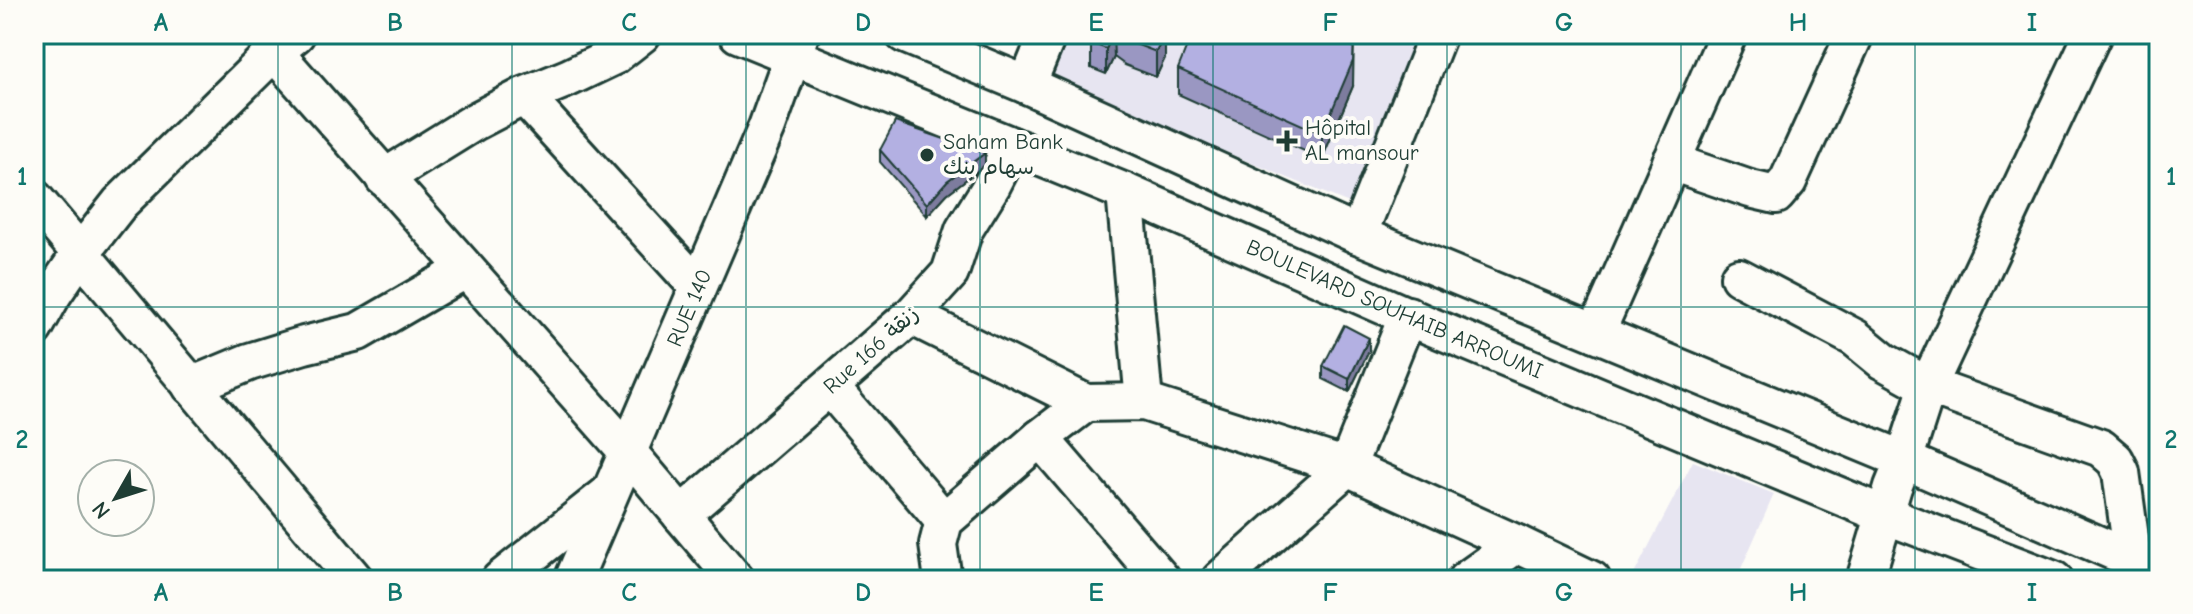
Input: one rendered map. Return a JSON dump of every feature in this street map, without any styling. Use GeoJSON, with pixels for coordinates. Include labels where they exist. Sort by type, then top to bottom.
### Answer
{"type":"FeatureCollection","features":[{"type":"Feature","properties":{"kind":"street"},"geometry":{"type":"LineString","coordinates":[[384,178],[476,121],[614,56],[642,34]]}},
{"type":"Feature","properties":{"kind":"street","name":"BOULEVARD SOUHAIB ARROUMI"},"geometry":{"type":"LineString","coordinates":[[738,34],[797,45],[1012,146],[1445,332],[1885,515],[2054,580]]}},
{"type":"Feature","properties":{"kind":"street"},"geometry":{"type":"LineString","coordinates":[[904,34],[1027,85],[1358,235],[1904,460],[2146,566]]}},
{"type":"Feature","properties":{"kind":"street"},"geometry":{"type":"LineString","coordinates":[[1027,85],[1048,34]]}},
{"type":"Feature","properties":{"kind":"street"},"geometry":{"type":"LineString","coordinates":[[1358,235],[1438,34]]}},
{"type":"Feature","properties":{"kind":"street"},"geometry":{"type":"LineString","coordinates":[[1596,333],[1728,34]]}},
{"type":"Feature","properties":{"kind":"street"},"geometry":{"type":"LineString","coordinates":[[1671,162],[1776,195],[1788,181],[1855,34]]}},
{"type":"Feature","properties":{"kind":"street"},"geometry":{"type":"LineString","coordinates":[[1865,580],[1928,386],[2093,34]]}},
{"type":"Feature","properties":{"kind":"street"},"geometry":{"type":"LineString","coordinates":[[34,328],[80,254],[120,203],[285,43],[384,178],[628,452],[736,580]]}},
{"type":"Feature","properties":{"kind":"street","name":"RUE 140"},"geometry":{"type":"LineString","coordinates":[[573,580],[767,127],[797,45]]}},
{"type":"Feature","properties":{"kind":"street"},"geometry":{"type":"LineString","coordinates":[[524,96],[698,287]]}},
{"type":"Feature","properties":{"kind":"street","name":"Rue 166 زنقة"},"geometry":{"type":"LineString","coordinates":[[681,515],[911,316],[950,273],[964,230],[1012,146]]}},
{"type":"Feature","properties":{"kind":"street"},"geometry":{"type":"LineString","coordinates":[[1125,192],[1144,402]]}},
{"type":"Feature","properties":{"kind":"street"},"geometry":{"type":"LineString","coordinates":[[34,198],[355,580]]}},
{"type":"Feature","properties":{"kind":"street"},"geometry":{"type":"LineString","coordinates":[[191,386],[249,362],[358,332],[465,270]]}},
{"type":"Feature","properties":{"kind":"street"},"geometry":{"type":"LineString","coordinates":[[1739,277],[1855,338],[1883,361],[1928,386],[2101,448],[2115,460],[2121,472],[2146,566]]}},
{"type":"Feature","properties":{"kind":"street"},"geometry":{"type":"LineString","coordinates":[[1220,580],[1347,467],[1408,315]]}},
{"type":"Feature","properties":{"kind":"street"},"geometry":{"type":"LineString","coordinates":[[911,316],[1086,403],[1144,402],[1347,467],[1592,580]]}},
{"type":"Feature","properties":{"kind":"street"},"geometry":{"type":"LineString","coordinates":[[830,387],[944,521]]}},
{"type":"Feature","properties":{"kind":"street"},"geometry":{"type":"LineString","coordinates":[[943,580],[938,544],[944,521],[1040,438],[1086,403]]}},
{"type":"Feature","properties":{"kind":"street"},"geometry":{"type":"LineString","coordinates":[[1040,438],[1162,580]]}},
{"type":"Feature","properties":{"kind":"street"},"geometry":{"type":"LineString","coordinates":[[500,580],[610,492]]}},
{"type":"Feature","properties":{"kind":"street"},"geometry":{"type":"LineString","coordinates":[[1466,580],[1517,544]]}},
{"type":"Feature","properties":{"kind":"shaded area","name":"Hôpital AL mansour"},"geometry":{"type":"Polygon","coordinates":[[[1069,34],[1418,34],[1349,203],[1050,80],[1069,34]]]}},
{"type":"Feature","properties":{"kind":"shaded area"},"geometry":{"type":"Polygon","coordinates":[[[1693,461],[1774,494],[1736,580],[1631,580],[1693,461]]]}},
{"type":"Feature","properties":{"kind":"building"},"geometry":{"type":"Polygon","coordinates":[[[1095,34],[1113,34],[1106,49],[1091,43],[1095,34]]]}},
{"type":"Feature","properties":{"kind":"building"},"geometry":{"type":"Polygon","coordinates":[[[1117,34],[1165,34],[1156,52],[1117,34]]]}},
{"type":"Feature","properties":{"kind":"building"},"geometry":{"type":"Polygon","coordinates":[[[1192,34],[1354,34],[1353,61],[1322,134],[1178,69],[1192,34]]]}},
{"type":"Feature","properties":{"kind":"building"},"geometry":{"type":"Polygon","coordinates":[[[895,122],[985,153],[947,181],[927,204],[880,150],[895,122]]]}},
{"type":"Feature","properties":{"kind":"building"},"geometry":{"type":"Polygon","coordinates":[[[1344,325],[1369,338],[1349,379],[1323,366],[1344,325]]]}},
{"type":"Feature","properties":{"kind":"place","name":"Hôpital AL mansour"},"geometry":{"type":"Point","coordinates":[1287,141]}},
{"type":"Feature","properties":{"kind":"place","name":"Saham Bank سهام بنك"},"geometry":{"type":"Point","coordinates":[927,155]}}]}
